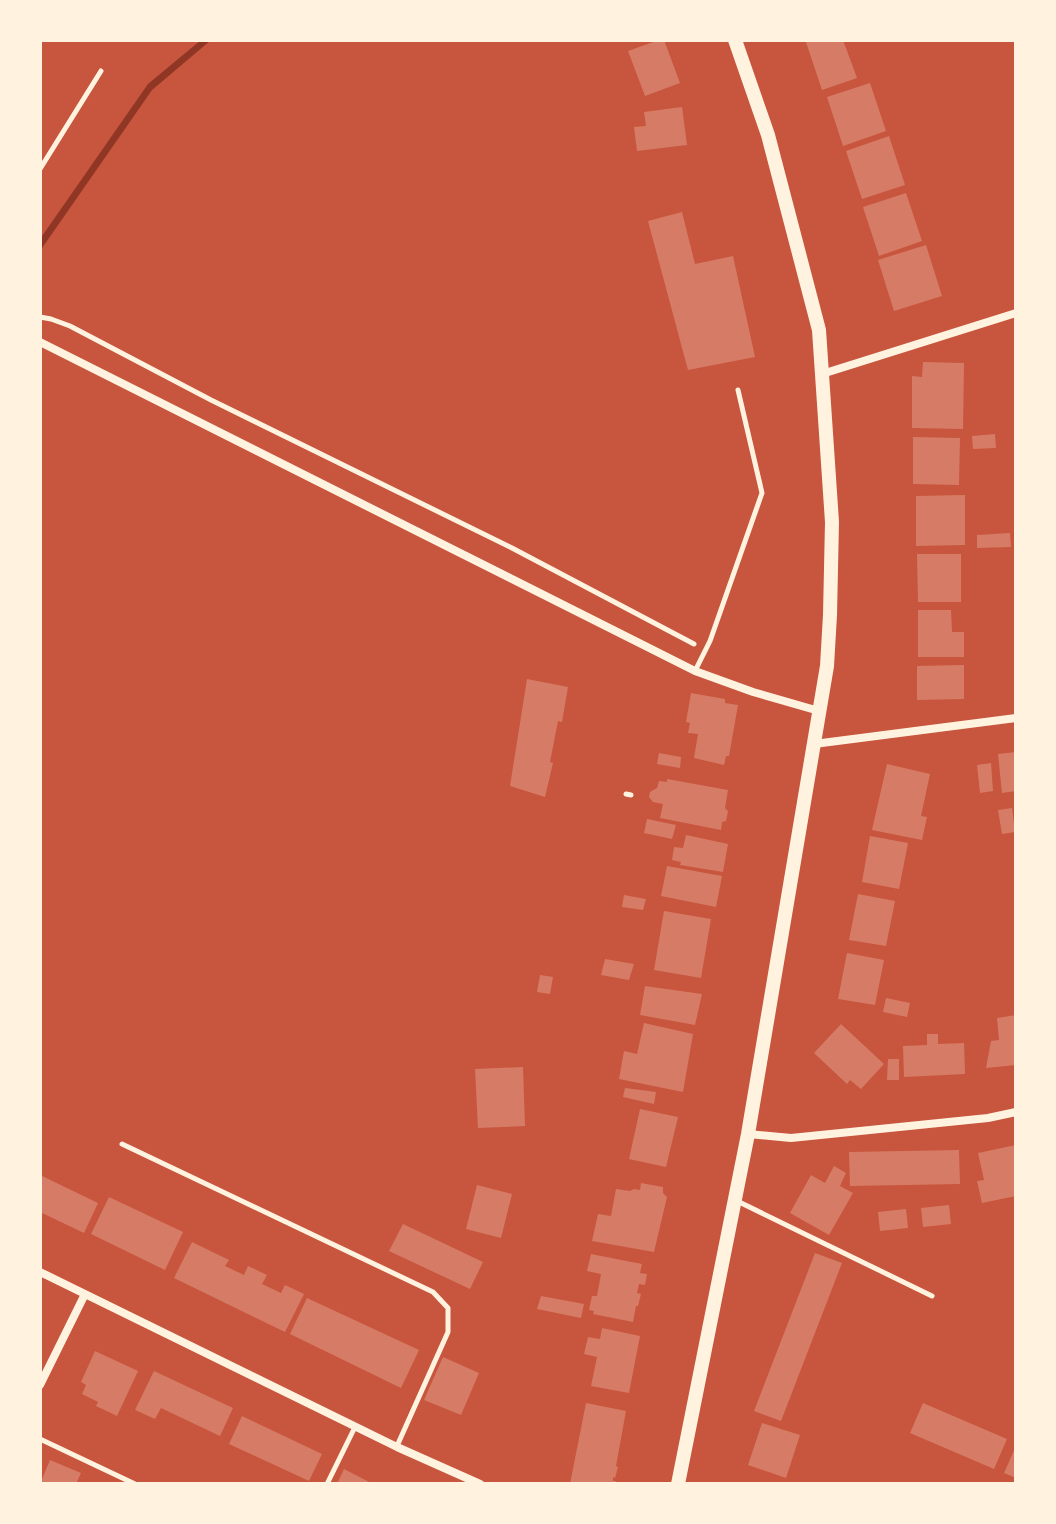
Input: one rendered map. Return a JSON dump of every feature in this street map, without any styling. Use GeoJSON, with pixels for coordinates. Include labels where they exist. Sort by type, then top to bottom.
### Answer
{"type":"FeatureCollection","features":[{"type":"Feature","properties":{"kind":"street"},"geometry":{"type":"LineString","coordinates":[[678,1484],[748,1134],[828,654],[832,533],[819,330],[768,135],[735,40]]}},
{"type":"Feature","properties":{"kind":"street"},"geometry":{"type":"LineString","coordinates":[[822,374],[1016,313]]}},
{"type":"Feature","properties":{"kind":"street"},"geometry":{"type":"LineString","coordinates":[[40,342],[695,671],[819,711]]}},
{"type":"Feature","properties":{"kind":"street"},"geometry":{"type":"LineString","coordinates":[[814,744],[1016,718]]}},
{"type":"Feature","properties":{"kind":"street"},"geometry":{"type":"LineString","coordinates":[[748,1134],[791,1138],[988,1118],[1016,1112]]}},
{"type":"Feature","properties":{"kind":"street"},"geometry":{"type":"LineString","coordinates":[[40,1272],[397,1447],[480,1484]]}},
{"type":"Feature","properties":{"kind":"street"},"geometry":{"type":"LineString","coordinates":[[40,1385],[85,1294]]}},
{"type":"Feature","properties":{"kind":"lane"},"geometry":{"type":"LineString","coordinates":[[40,169],[101,71]]}},
{"type":"Feature","properties":{"kind":"lane"},"geometry":{"type":"LineString","coordinates":[[695,671],[706,650],[762,493],[738,390]]}},
{"type":"Feature","properties":{"kind":"lane"},"geometry":{"type":"LineString","coordinates":[[122,1144],[433,1292],[441,1300],[448,1308],[448,1332],[397,1447]]}},
{"type":"Feature","properties":{"kind":"lane"},"geometry":{"type":"LineString","coordinates":[[735,1199],[932,1296]]}},
{"type":"Feature","properties":{"kind":"lane"},"geometry":{"type":"LineString","coordinates":[[327,1484],[355,1426]]}},
{"type":"Feature","properties":{"kind":"lane"},"geometry":{"type":"LineString","coordinates":[[40,1439],[135,1484]]}},
{"type":"Feature","properties":{"kind":"path"},"geometry":{"type":"LineString","coordinates":[[40,317],[70,326],[211,400],[512,548],[706,650]]}},
{"type":"Feature","properties":{"kind":"shaded area"},"geometry":{"type":"Polygon","coordinates":[[[201,40],[211,40],[152,90],[40,251],[40,239],[148,84],[201,40]]]}},
{"type":"Feature","properties":{"kind":"building"},"geometry":{"type":"Polygon","coordinates":[[[664,40],[680,83],[645,96],[628,51],[664,40]]]}},
{"type":"Feature","properties":{"kind":"building"},"geometry":{"type":"Polygon","coordinates":[[[843,40],[857,78],[822,90],[806,42],[843,40]]]}},
{"type":"Feature","properties":{"kind":"building"},"geometry":{"type":"Polygon","coordinates":[[[870,83],[886,131],[843,146],[827,97],[870,83]]]}},
{"type":"Feature","properties":{"kind":"building"},"geometry":{"type":"Polygon","coordinates":[[[682,107],[687,145],[637,151],[634,127],[646,126],[644,112],[682,107]]]}},
{"type":"Feature","properties":{"kind":"building"},"geometry":{"type":"Polygon","coordinates":[[[889,136],[905,185],[862,199],[846,151],[889,136]]]}},
{"type":"Feature","properties":{"kind":"building"},"geometry":{"type":"Polygon","coordinates":[[[906,193],[922,241],[879,256],[863,207],[906,193]]]}},
{"type":"Feature","properties":{"kind":"building"},"geometry":{"type":"Polygon","coordinates":[[[682,212],[695,264],[733,256],[755,357],[688,370],[648,221],[682,212]]]}},
{"type":"Feature","properties":{"kind":"building"},"geometry":{"type":"Polygon","coordinates":[[[926,245],[942,296],[894,311],[878,260],[926,245]]]}},
{"type":"Feature","properties":{"kind":"building"},"geometry":{"type":"Polygon","coordinates":[[[923,362],[964,363],[963,429],[912,428],[912,376],[922,377],[923,362]]]}},
{"type":"Feature","properties":{"kind":"building"},"geometry":{"type":"Polygon","coordinates":[[[995,434],[996,448],[973,449],[972,436],[995,434]]]}},
{"type":"Feature","properties":{"kind":"building"},"geometry":{"type":"Polygon","coordinates":[[[913,437],[960,438],[959,485],[913,484],[913,437]]]}},
{"type":"Feature","properties":{"kind":"building"},"geometry":{"type":"Polygon","coordinates":[[[965,495],[965,545],[916,546],[916,496],[965,495]]]}},
{"type":"Feature","properties":{"kind":"building"},"geometry":{"type":"Polygon","coordinates":[[[1010,533],[1011,547],[977,548],[977,535],[1010,533]]]}},
{"type":"Feature","properties":{"kind":"building"},"geometry":{"type":"Polygon","coordinates":[[[917,554],[961,554],[961,602],[918,602],[917,554]]]}},
{"type":"Feature","properties":{"kind":"building"},"geometry":{"type":"Polygon","coordinates":[[[918,610],[951,610],[952,632],[964,632],[964,657],[918,657],[918,610]]]}},
{"type":"Feature","properties":{"kind":"building"},"geometry":{"type":"Polygon","coordinates":[[[964,665],[964,699],[917,700],[917,666],[964,665]]]}},
{"type":"Feature","properties":{"kind":"building"},"geometry":{"type":"Polygon","coordinates":[[[527,679],[568,687],[562,722],[558,721],[545,797],[510,786],[527,679]]]}},
{"type":"Feature","properties":{"kind":"building"},"geometry":{"type":"Polygon","coordinates":[[[691,693],[725,699],[725,703],[738,705],[729,756],[726,756],[724,765],[694,758],[698,734],[688,733],[690,723],[686,722],[691,693]]]}},
{"type":"Feature","properties":{"kind":"building"},"geometry":{"type":"Polygon","coordinates":[[[1016,752],[1016,791],[1002,793],[998,754],[1016,752]]]}},
{"type":"Feature","properties":{"kind":"building"},"geometry":{"type":"Polygon","coordinates":[[[659,753],[681,757],[680,768],[657,764],[659,753]]]}},
{"type":"Feature","properties":{"kind":"building"},"geometry":{"type":"Polygon","coordinates":[[[991,763],[993,791],[980,793],[977,765],[991,763]]]}},
{"type":"Feature","properties":{"kind":"building"},"geometry":{"type":"Polygon","coordinates":[[[887,764],[930,774],[921,816],[927,817],[922,840],[872,830],[887,764]]]}},
{"type":"Feature","properties":{"kind":"building"},"geometry":{"type":"Polygon","coordinates":[[[667,779],[728,790],[725,808],[728,811],[721,830],[660,818],[663,804],[653,802],[649,797],[659,781],[667,782],[667,779]]]}},
{"type":"Feature","properties":{"kind":"building"},"geometry":{"type":"Polygon","coordinates":[[[1012,808],[1015,832],[1002,834],[998,810],[1012,808]]]}},
{"type":"Feature","properties":{"kind":"building"},"geometry":{"type":"Polygon","coordinates":[[[647,819],[676,825],[672,839],[644,833],[647,819]]]}},
{"type":"Feature","properties":{"kind":"building"},"geometry":{"type":"Polygon","coordinates":[[[686,835],[728,844],[723,872],[680,865],[681,862],[672,860],[674,847],[683,848],[686,835]]]}},
{"type":"Feature","properties":{"kind":"building"},"geometry":{"type":"Polygon","coordinates":[[[870,836],[908,843],[899,889],[862,882],[870,836]]]}},
{"type":"Feature","properties":{"kind":"building"},"geometry":{"type":"Polygon","coordinates":[[[667,866],[722,876],[716,907],[661,896],[667,866]]]}},
{"type":"Feature","properties":{"kind":"building"},"geometry":{"type":"Polygon","coordinates":[[[858,894],[895,901],[886,946],[849,940],[858,894]]]}},
{"type":"Feature","properties":{"kind":"building"},"geometry":{"type":"Polygon","coordinates":[[[624,895],[646,899],[643,910],[622,907],[624,895]]]}},
{"type":"Feature","properties":{"kind":"building"},"geometry":{"type":"Polygon","coordinates":[[[664,911],[711,919],[701,978],[654,970],[664,911]]]}},
{"type":"Feature","properties":{"kind":"building"},"geometry":{"type":"Polygon","coordinates":[[[847,953],[884,960],[875,1005],[838,999],[847,953]]]}},
{"type":"Feature","properties":{"kind":"building"},"geometry":{"type":"Polygon","coordinates":[[[605,959],[634,964],[629,980],[601,975],[605,959]]]}},
{"type":"Feature","properties":{"kind":"building"},"geometry":{"type":"Polygon","coordinates":[[[540,975],[553,977],[550,994],[537,992],[540,975]]]}},
{"type":"Feature","properties":{"kind":"building"},"geometry":{"type":"Polygon","coordinates":[[[645,986],[702,994],[695,1025],[640,1015],[645,986]]]}},
{"type":"Feature","properties":{"kind":"building"},"geometry":{"type":"Polygon","coordinates":[[[886,998],[910,1003],[907,1017],[883,1012],[886,998]]]}},
{"type":"Feature","properties":{"kind":"building"},"geometry":{"type":"Polygon","coordinates":[[[1016,1015],[1016,1065],[986,1068],[991,1041],[999,1040],[997,1018],[1016,1015]]]}},
{"type":"Feature","properties":{"kind":"building"},"geometry":{"type":"Polygon","coordinates":[[[644,1023],[693,1034],[683,1092],[619,1079],[624,1051],[637,1054],[644,1023]]]}},
{"type":"Feature","properties":{"kind":"building"},"geometry":{"type":"Polygon","coordinates":[[[841,1024],[884,1064],[861,1089],[850,1080],[847,1084],[814,1053],[841,1024]]]}},
{"type":"Feature","properties":{"kind":"building"},"geometry":{"type":"Polygon","coordinates":[[[927,1034],[938,1034],[938,1044],[964,1043],[965,1074],[904,1077],[903,1046],[927,1045],[927,1034]]]}},
{"type":"Feature","properties":{"kind":"building"},"geometry":{"type":"Polygon","coordinates":[[[888,1059],[899,1059],[899,1080],[887,1080],[888,1059]]]}},
{"type":"Feature","properties":{"kind":"building"},"geometry":{"type":"Polygon","coordinates":[[[523,1067],[525,1126],[478,1128],[475,1069],[523,1067]]]}},
{"type":"Feature","properties":{"kind":"building"},"geometry":{"type":"Polygon","coordinates":[[[625,1088],[656,1092],[654,1104],[623,1097],[625,1088]]]}},
{"type":"Feature","properties":{"kind":"building"},"geometry":{"type":"Polygon","coordinates":[[[640,1109],[678,1117],[666,1167],[629,1159],[640,1109]]]}},
{"type":"Feature","properties":{"kind":"building"},"geometry":{"type":"Polygon","coordinates":[[[1016,1145],[1016,1196],[982,1203],[977,1181],[984,1180],[978,1153],[1016,1145]]]}},
{"type":"Feature","properties":{"kind":"building"},"geometry":{"type":"Polygon","coordinates":[[[959,1150],[960,1184],[850,1186],[849,1152],[959,1150]]]}},
{"type":"Feature","properties":{"kind":"building"},"geometry":{"type":"Polygon","coordinates":[[[834,1166],[846,1173],[840,1186],[853,1193],[829,1235],[790,1213],[811,1175],[825,1183],[834,1166]]]}},
{"type":"Feature","properties":{"kind":"building"},"geometry":{"type":"Polygon","coordinates":[[[40,1175],[98,1203],[84,1233],[40,1212],[40,1175]]]}},
{"type":"Feature","properties":{"kind":"building"},"geometry":{"type":"Polygon","coordinates":[[[641,1183],[663,1187],[667,1197],[654,1252],[592,1241],[598,1214],[611,1216],[616,1189],[640,1190],[641,1183]]]}},
{"type":"Feature","properties":{"kind":"building"},"geometry":{"type":"Polygon","coordinates":[[[477,1185],[512,1194],[501,1238],[466,1229],[477,1185]]]}},
{"type":"Feature","properties":{"kind":"building"},"geometry":{"type":"Polygon","coordinates":[[[109,1197],[183,1232],[165,1270],[91,1234],[109,1197]]]}},
{"type":"Feature","properties":{"kind":"building"},"geometry":{"type":"Polygon","coordinates":[[[949,1205],[951,1224],[923,1227],[921,1208],[949,1205]]]}},
{"type":"Feature","properties":{"kind":"building"},"geometry":{"type":"Polygon","coordinates":[[[906,1209],[908,1228],[880,1231],[878,1212],[906,1209]]]}},
{"type":"Feature","properties":{"kind":"building"},"geometry":{"type":"Polygon","coordinates":[[[403,1224],[483,1262],[470,1289],[389,1251],[403,1224]]]}},
{"type":"Feature","properties":{"kind":"building"},"geometry":{"type":"Polygon","coordinates":[[[192,1242],[229,1260],[225,1266],[244,1275],[248,1266],[267,1275],[262,1284],[281,1293],[285,1285],[304,1294],[285,1332],[174,1278],[192,1242]]]}},
{"type":"Feature","properties":{"kind":"building"},"geometry":{"type":"Polygon","coordinates":[[[815,1253],[842,1263],[781,1421],[754,1411],[815,1253]]]}},
{"type":"Feature","properties":{"kind":"building"},"geometry":{"type":"Polygon","coordinates":[[[591,1254],[642,1264],[640,1273],[647,1274],[645,1285],[639,1284],[637,1293],[641,1294],[633,1322],[593,1314],[594,1311],[589,1310],[592,1296],[597,1296],[601,1274],[587,1271],[591,1254]]]}},
{"type":"Feature","properties":{"kind":"building"},"geometry":{"type":"Polygon","coordinates":[[[541,1296],[584,1304],[581,1318],[537,1309],[541,1296]]]}},
{"type":"Feature","properties":{"kind":"building"},"geometry":{"type":"Polygon","coordinates":[[[307,1298],[419,1350],[401,1388],[290,1334],[307,1298]]]}},
{"type":"Feature","properties":{"kind":"building"},"geometry":{"type":"Polygon","coordinates":[[[602,1328],[640,1336],[629,1393],[591,1386],[597,1357],[584,1354],[588,1337],[600,1339],[602,1328]]]}},
{"type":"Feature","properties":{"kind":"building"},"geometry":{"type":"Polygon","coordinates":[[[95,1351],[138,1371],[117,1416],[96,1406],[98,1402],[82,1394],[86,1385],[81,1382],[95,1351]]]}},
{"type":"Feature","properties":{"kind":"building"},"geometry":{"type":"Polygon","coordinates":[[[443,1357],[479,1373],[461,1415],[424,1400],[443,1357]]]}},
{"type":"Feature","properties":{"kind":"building"},"geometry":{"type":"Polygon","coordinates":[[[154,1371],[233,1408],[220,1436],[161,1408],[155,1419],[135,1410],[154,1371]]]}},
{"type":"Feature","properties":{"kind":"building"},"geometry":{"type":"Polygon","coordinates":[[[586,1403],[626,1411],[618,1467],[613,1477],[615,1484],[570,1484],[586,1403]]]}},
{"type":"Feature","properties":{"kind":"building"},"geometry":{"type":"Polygon","coordinates":[[[923,1403],[1007,1439],[994,1469],[910,1433],[923,1403]]]}},
{"type":"Feature","properties":{"kind":"building"},"geometry":{"type":"Polygon","coordinates":[[[242,1416],[322,1454],[309,1481],[229,1444],[242,1416]]]}},
{"type":"Feature","properties":{"kind":"building"},"geometry":{"type":"Polygon","coordinates":[[[762,1423],[800,1435],[786,1478],[748,1465],[762,1423]]]}},
{"type":"Feature","properties":{"kind":"building"},"geometry":{"type":"Polygon","coordinates":[[[1016,1446],[1016,1478],[1004,1473],[1016,1446]]]}},
{"type":"Feature","properties":{"kind":"building"},"geometry":{"type":"Polygon","coordinates":[[[50,1460],[81,1473],[76,1484],[40,1484],[50,1460]]]}},
{"type":"Feature","properties":{"kind":"building"},"geometry":{"type":"Polygon","coordinates":[[[344,1469],[373,1484],[337,1484],[344,1469]]]}}]}
